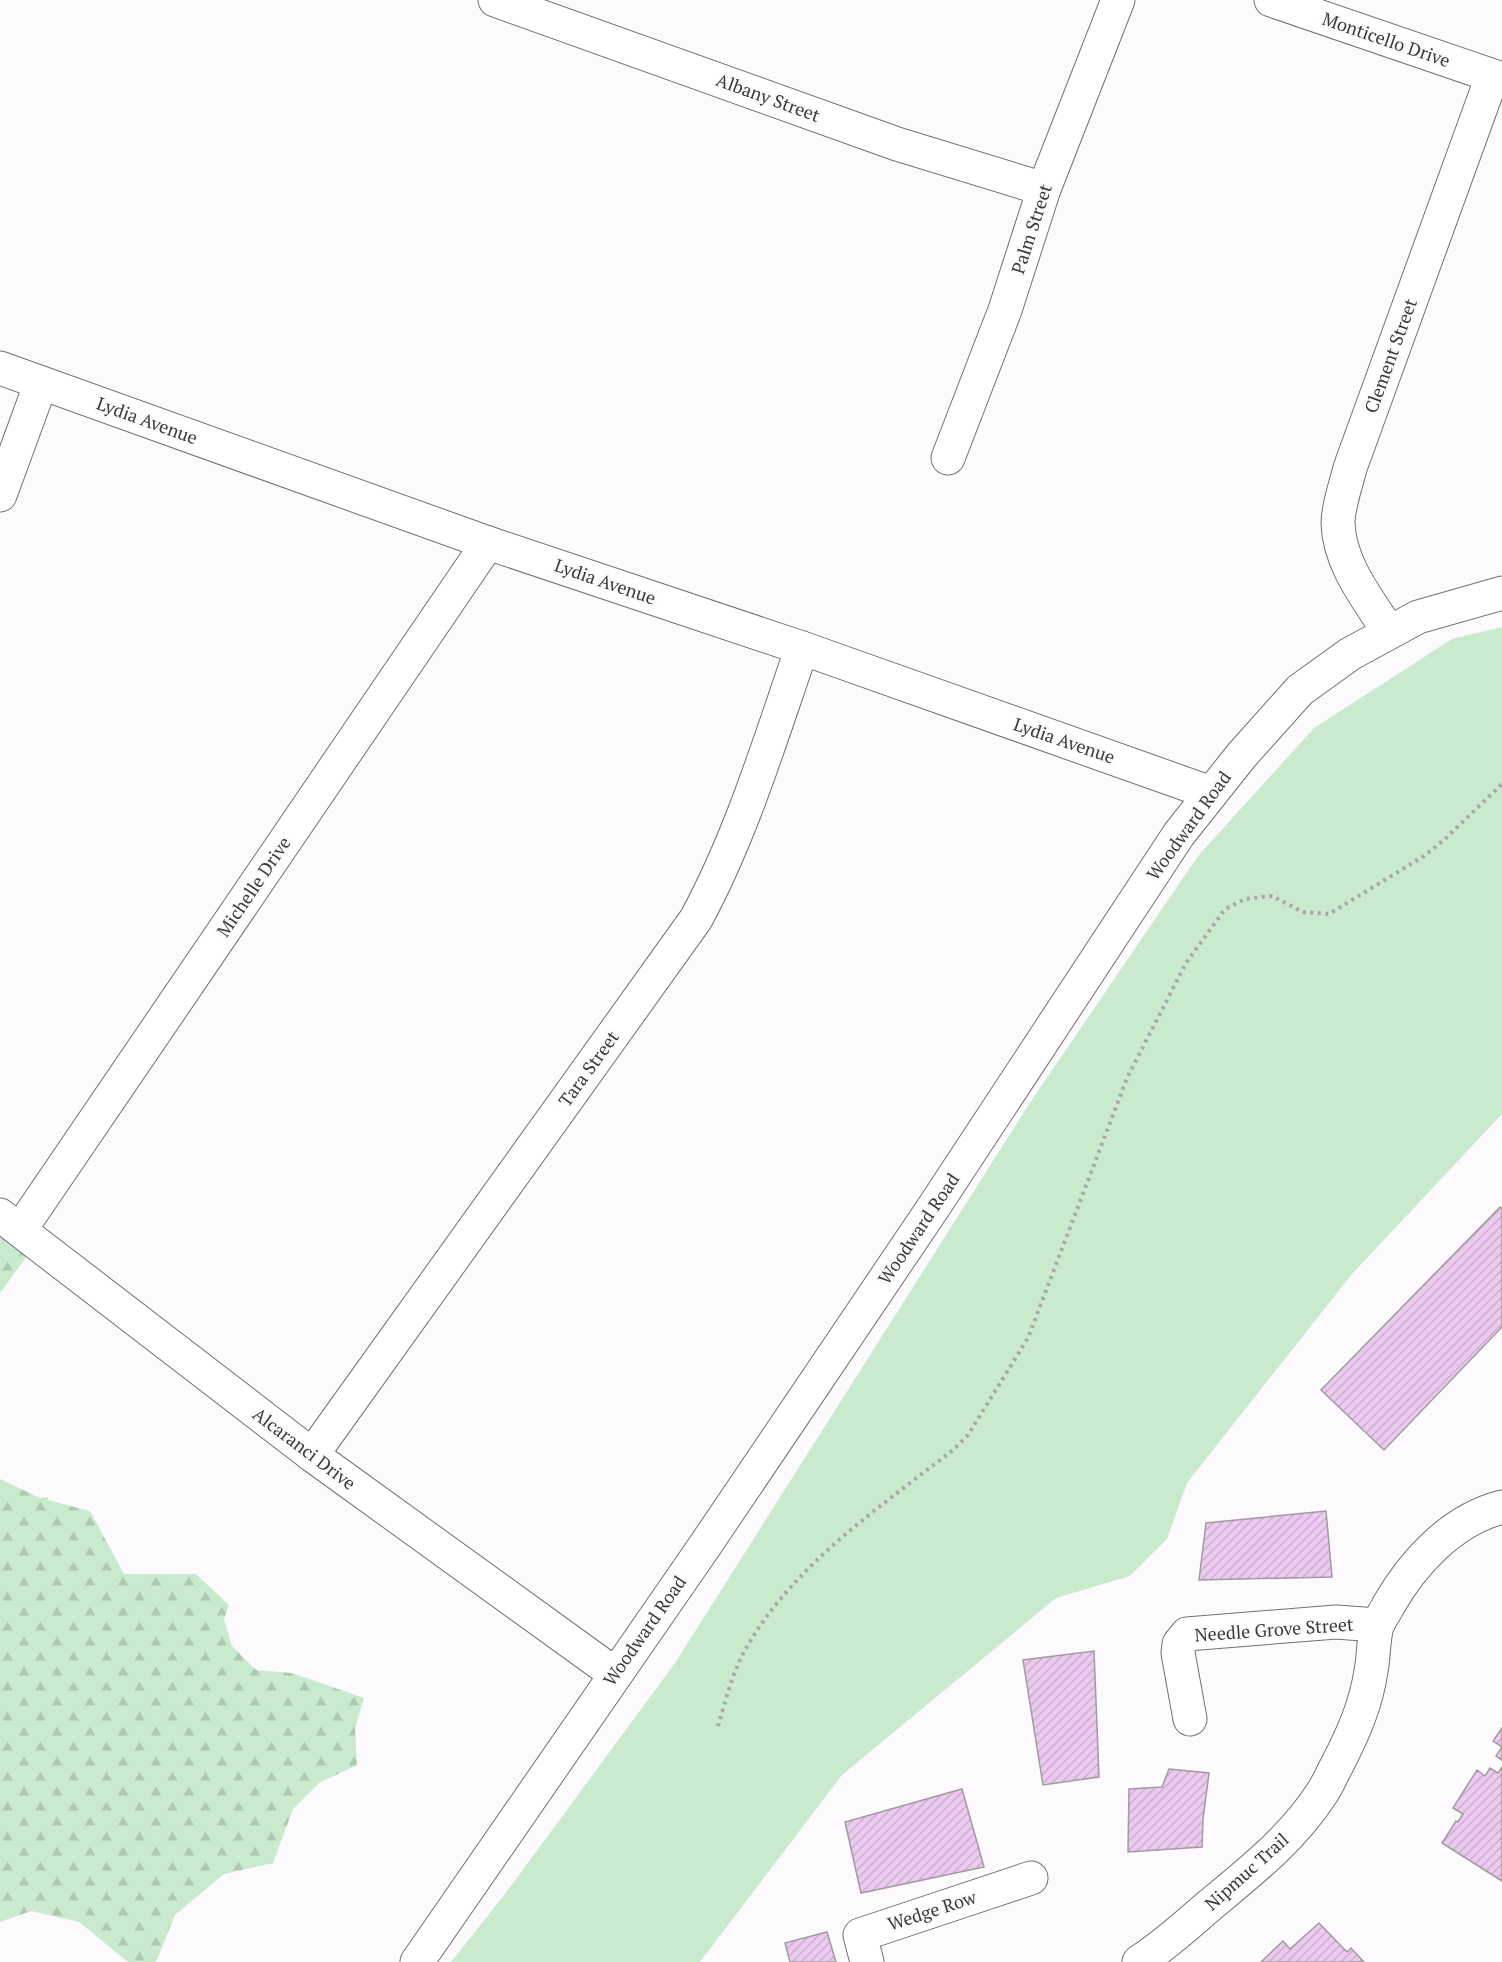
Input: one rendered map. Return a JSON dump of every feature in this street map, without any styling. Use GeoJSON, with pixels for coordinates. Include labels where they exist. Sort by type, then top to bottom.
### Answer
{"type":"FeatureCollection","features":[{"type":"Feature","properties":{"kind":"street","name":"Albany Street"},"geometry":{"type":"LineString","coordinates":[[495,0],[897,144],[1044,189]]}},
{"type":"Feature","properties":{"kind":"street","name":"Palm Street"},"geometry":{"type":"LineString","coordinates":[[948,458],[1005,310],[1044,189],[1118,0]]}},
{"type":"Feature","properties":{"kind":"street","name":"Monticello Drive"},"geometry":{"type":"LineString","coordinates":[[1270,0],[1497,78]]}},
{"type":"Feature","properties":{"kind":"street","name":"Clement Street"},"geometry":{"type":"LineString","coordinates":[[1389,632],[1357,581],[1342,551],[1338,522],[1350,468],[1497,78]]}},
{"type":"Feature","properties":{"kind":"street","name":"Lydia Avenue"},"geometry":{"type":"LineString","coordinates":[[0,368],[488,543],[802,648],[1211,793]]}},
{"type":"Feature","properties":{"kind":"street"},"geometry":{"type":"LineString","coordinates":[[0,495],[41,383]]}},
{"type":"Feature","properties":{"kind":"street","name":"Michelle Drive"},"geometry":{"type":"LineString","coordinates":[[10,1223],[488,543]]}},
{"type":"Feature","properties":{"kind":"street","name":"Woodward Road"},"geometry":{"type":"LineString","coordinates":[[417,1962],[704,1547],[933,1208],[1179,834],[1240,756],[1300,690],[1350,654],[1418,617],[1502,593]]}},
{"type":"Feature","properties":{"kind":"street","name":"Tara Street"},"geometry":{"type":"LineString","coordinates":[[312,1455],[696,919],[711,892],[749,802],[802,648]]}},
{"type":"Feature","properties":{"kind":"street","name":"Alcaranci Drive"},"geometry":{"type":"LineString","coordinates":[[10,1223],[312,1455],[615,1674]]}},
{"type":"Feature","properties":{"kind":"street","name":"Nipmuc Trail"},"geometry":{"type":"LineString","coordinates":[[1146,1960],[1267,1858],[1291,1833],[1323,1792],[1352,1736],[1362,1712],[1371,1671],[1377,1625],[1410,1572],[1458,1526],[1483,1512],[1502,1507]]}},
{"type":"Feature","properties":{"kind":"street","name":"Needle Grove Street"},"geometry":{"type":"LineString","coordinates":[[1190,1719],[1178,1653],[1179,1644],[1187,1634],[1336,1622],[1377,1625]]}},
{"type":"Feature","properties":{"kind":"street","name":"Wedge Row"},"geometry":{"type":"LineString","coordinates":[[867,1962],[860,1935],[1031,1878]]}},
{"type":"Feature","properties":{"kind":"path"},"geometry":{"type":"LineString","coordinates":[[718,1726],[747,1646],[791,1587],[828,1550],[954,1450],[968,1436],[1028,1338],[1127,1078],[1186,963],[1224,909],[1245,899],[1272,896],[1303,912],[1329,914],[1424,856],[1502,784]]}},
{"type":"Feature","properties":{"kind":"green space"},"geometry":{"type":"Polygon","coordinates":[[[1502,627],[1502,1114],[1352,1274],[1187,1483],[1167,1539],[1130,1576],[1056,1598],[842,1775],[700,1962],[451,1962],[505,1894],[675,1663],[1029,1104],[1198,856],[1314,728],[1452,639],[1502,627]]]}},
{"type":"Feature","properties":{"kind":"green space"},"geometry":{"type":"Polygon","coordinates":[[[0,1208],[39,1240],[0,1293],[0,1208]]]}},
{"type":"Feature","properties":{"kind":"green space"},"geometry":{"type":"Polygon","coordinates":[[[0,1479],[40,1498],[48,1497],[48,1500],[90,1511],[124,1574],[196,1574],[229,1605],[224,1619],[232,1646],[256,1670],[292,1673],[364,1698],[355,1728],[357,1765],[319,1783],[293,1809],[273,1863],[224,1874],[175,1915],[156,1962],[128,1962],[79,1922],[31,1911],[0,1922],[0,1479]]]}},
{"type":"Feature","properties":{"kind":"building"},"geometry":{"type":"Polygon","coordinates":[[[1500,1207],[1502,1209],[1502,1327],[1384,1450],[1321,1390],[1500,1207]]]}},
{"type":"Feature","properties":{"kind":"building"},"geometry":{"type":"Polygon","coordinates":[[[1326,1511],[1332,1577],[1199,1580],[1206,1523],[1326,1511]]]}},
{"type":"Feature","properties":{"kind":"building"},"geometry":{"type":"Polygon","coordinates":[[[1094,1651],[1099,1777],[1043,1785],[1023,1660],[1094,1651]]]}},
{"type":"Feature","properties":{"kind":"building"},"geometry":{"type":"Polygon","coordinates":[[[1502,1728],[1502,1747],[1493,1741],[1502,1728]]]}},
{"type":"Feature","properties":{"kind":"building"},"geometry":{"type":"Polygon","coordinates":[[[1502,1747],[1502,1760],[1496,1756],[1502,1747]]]}},
{"type":"Feature","properties":{"kind":"building"},"geometry":{"type":"Polygon","coordinates":[[[1502,1767],[1502,1881],[1442,1843],[1463,1814],[1453,1808],[1477,1770],[1485,1776],[1490,1768],[1498,1773],[1502,1767]]]}},
{"type":"Feature","properties":{"kind":"building"},"geometry":{"type":"Polygon","coordinates":[[[1169,1769],[1209,1773],[1202,1847],[1128,1852],[1129,1789],[1162,1787],[1169,1769]]]}},
{"type":"Feature","properties":{"kind":"building"},"geometry":{"type":"Polygon","coordinates":[[[962,1789],[984,1867],[861,1893],[845,1822],[962,1789]]]}},
{"type":"Feature","properties":{"kind":"building"},"geometry":{"type":"Polygon","coordinates":[[[1319,1923],[1347,1952],[1351,1948],[1364,1962],[1261,1962],[1283,1941],[1290,1949],[1319,1923]]]}},
{"type":"Feature","properties":{"kind":"building"},"geometry":{"type":"Polygon","coordinates":[[[827,1932],[836,1962],[790,1962],[785,1943],[827,1932]]]}}]}
